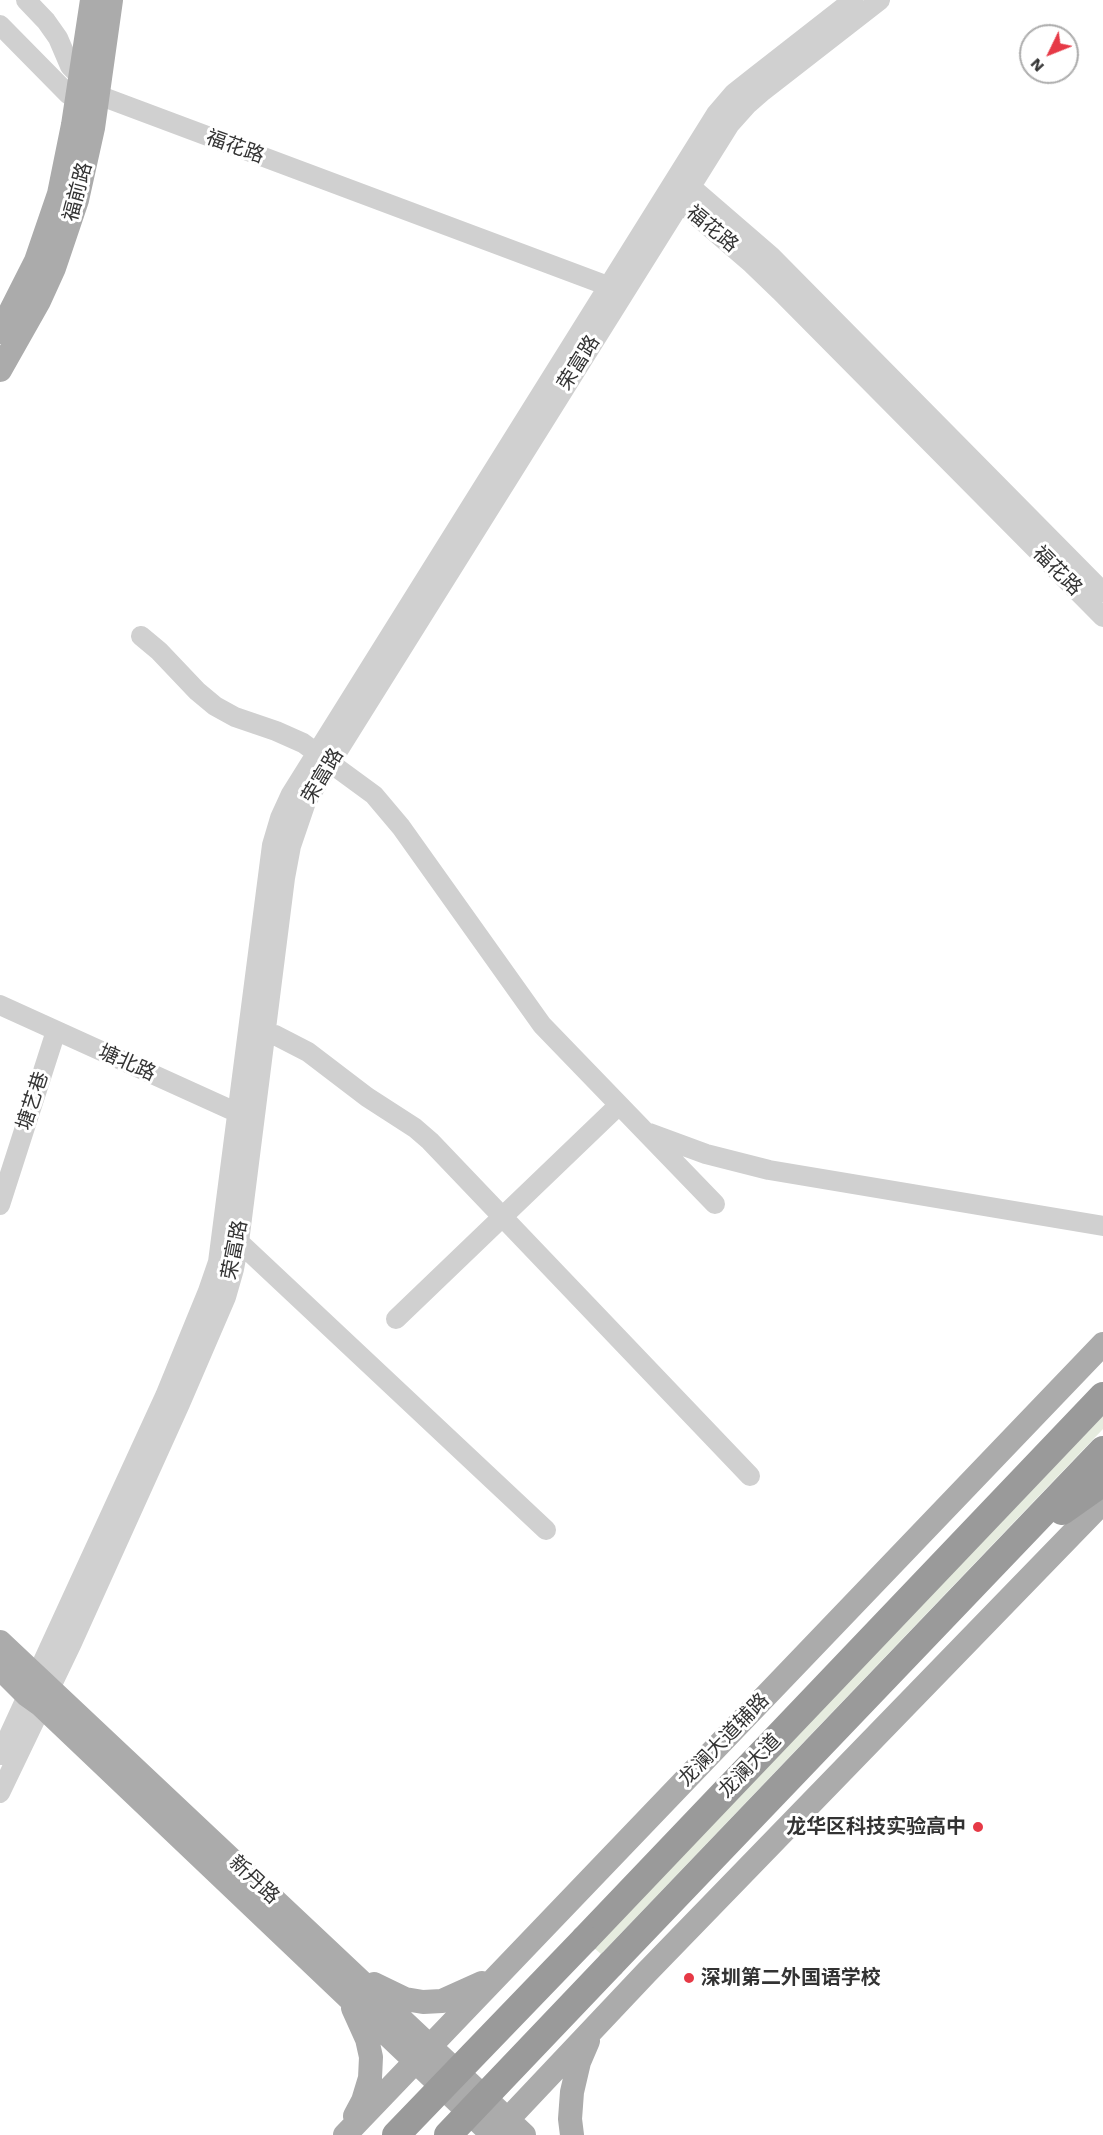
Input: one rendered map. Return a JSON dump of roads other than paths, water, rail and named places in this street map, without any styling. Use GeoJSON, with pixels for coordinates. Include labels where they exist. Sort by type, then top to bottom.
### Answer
{"type":"FeatureCollection","features":[{"type":"Feature","properties":{"kind":"highway","name":"龙澜大道"},"geometry":{"type":"LineString","coordinates":[[396,2135],[1103,1396]]}},
{"type":"Feature","properties":{"kind":"highway","name":"龙澜大道"},"geometry":{"type":"LineString","coordinates":[[448,2135],[1103,1450]]}},
{"type":"Feature","properties":{"kind":"highway"},"geometry":{"type":"LineString","coordinates":[[1011,1546],[1103,1482]]}},
{"type":"Feature","properties":{"kind":"main road","name":"福前路"},"geometry":{"type":"LineString","coordinates":[[0,370],[39,301],[67,234],[86,164],[85,90],[92,0]]}},
{"type":"Feature","properties":{"kind":"main road","name":"福前路"},"geometry":{"type":"LineString","coordinates":[[0,332],[21,293],[48,228],[111,0]]}},
{"type":"Feature","properties":{"kind":"main road","name":"龙澜大道辅路"},"geometry":{"type":"LineString","coordinates":[[343,2135],[1103,1344]]}},
{"type":"Feature","properties":{"kind":"main road"},"geometry":{"type":"LineString","coordinates":[[502,2132],[605,2017],[1103,1502]]}},
{"type":"Feature","properties":{"kind":"main road","name":"新丹路"},"geometry":{"type":"LineString","coordinates":[[0,1642],[39,1692],[423,2053],[502,2132]]}},
{"type":"Feature","properties":{"kind":"main road","name":"新丹路"},"geometry":{"type":"LineString","coordinates":[[0,1668],[39,1692]]}},
{"type":"Feature","properties":{"kind":"main road"},"geometry":{"type":"LineString","coordinates":[[343,1978],[388,1991],[405,1999],[423,2002],[442,2001],[475,1988],[504,1969]]}},
{"type":"Feature","properties":{"kind":"main road"},"geometry":{"type":"LineString","coordinates":[[343,1978],[350,2002],[367,2039],[371,2057],[370,2078],[363,2101],[343,2135]]}},
{"type":"Feature","properties":{"kind":"main road"},"geometry":{"type":"LineString","coordinates":[[572,2135],[570,2119],[572,2092],[579,2062],[589,2040],[605,2017]]}},
{"type":"Feature","properties":{"kind":"street"},"geometry":{"type":"LineString","coordinates":[[26,0],[58,38],[70,66],[85,90]]}},
{"type":"Feature","properties":{"kind":"street","name":"荣富路"},"geometry":{"type":"LineString","coordinates":[[0,1755],[39,1692],[180,1404],[226,1297],[239,1242],[246,1117],[272,845],[280,818],[291,794],[324,757],[680,191],[716,114],[734,93],[853,0]]}},
{"type":"Feature","properties":{"kind":"street","name":"荣富路"},"geometry":{"type":"LineString","coordinates":[[0,1793],[39,1692],[165,1396],[218,1262],[246,1117],[265,1034],[291,846],[324,757],[608,286],[730,124],[747,105],[880,0]]}},
{"type":"Feature","properties":{"kind":"street","name":"福花路"},"geometry":{"type":"LineString","coordinates":[[0,25],[68,94],[85,90],[608,286]]}},
{"type":"Feature","properties":{"kind":"street","name":"福花路"},"geometry":{"type":"LineString","coordinates":[[680,191],[771,256],[808,291],[1103,592]]}},
{"type":"Feature","properties":{"kind":"street","name":"福花路"},"geometry":{"type":"LineString","coordinates":[[680,191],[1103,617]]}},
{"type":"Feature","properties":{"kind":"street"},"geometry":{"type":"LineString","coordinates":[[141,636],[215,706],[235,717],[292,738],[324,757],[374,795],[388,811],[542,1025],[715,1204]]}},
{"type":"Feature","properties":{"kind":"street","name":"塘北路"},"geometry":{"type":"LineString","coordinates":[[0,1005],[246,1117]]}},
{"type":"Feature","properties":{"kind":"street","name":"塘艺巷"},"geometry":{"type":"LineString","coordinates":[[0,1205],[56,1031]]}},
{"type":"Feature","properties":{"kind":"street"},"geometry":{"type":"LineString","coordinates":[[265,1034],[292,1042],[308,1052],[415,1128],[750,1476]]}},
{"type":"Feature","properties":{"kind":"street"},"geometry":{"type":"LineString","coordinates":[[396,1319],[619,1105]]}},
{"type":"Feature","properties":{"kind":"street"},"geometry":{"type":"LineString","coordinates":[[644,1131],[706,1154],[769,1170],[1103,1226]]}},
{"type":"Feature","properties":{"kind":"street"},"geometry":{"type":"LineString","coordinates":[[239,1242],[546,1530]]}},
{"type":"Feature","properties":{"kind":"place","name":"龙华区科技实验高中"},"geometry":{"type":"Point","coordinates":[978,1827]}},
{"type":"Feature","properties":{"kind":"place","name":"深圳第二外国语学校"},"geometry":{"type":"Point","coordinates":[689,1978]}}]}
